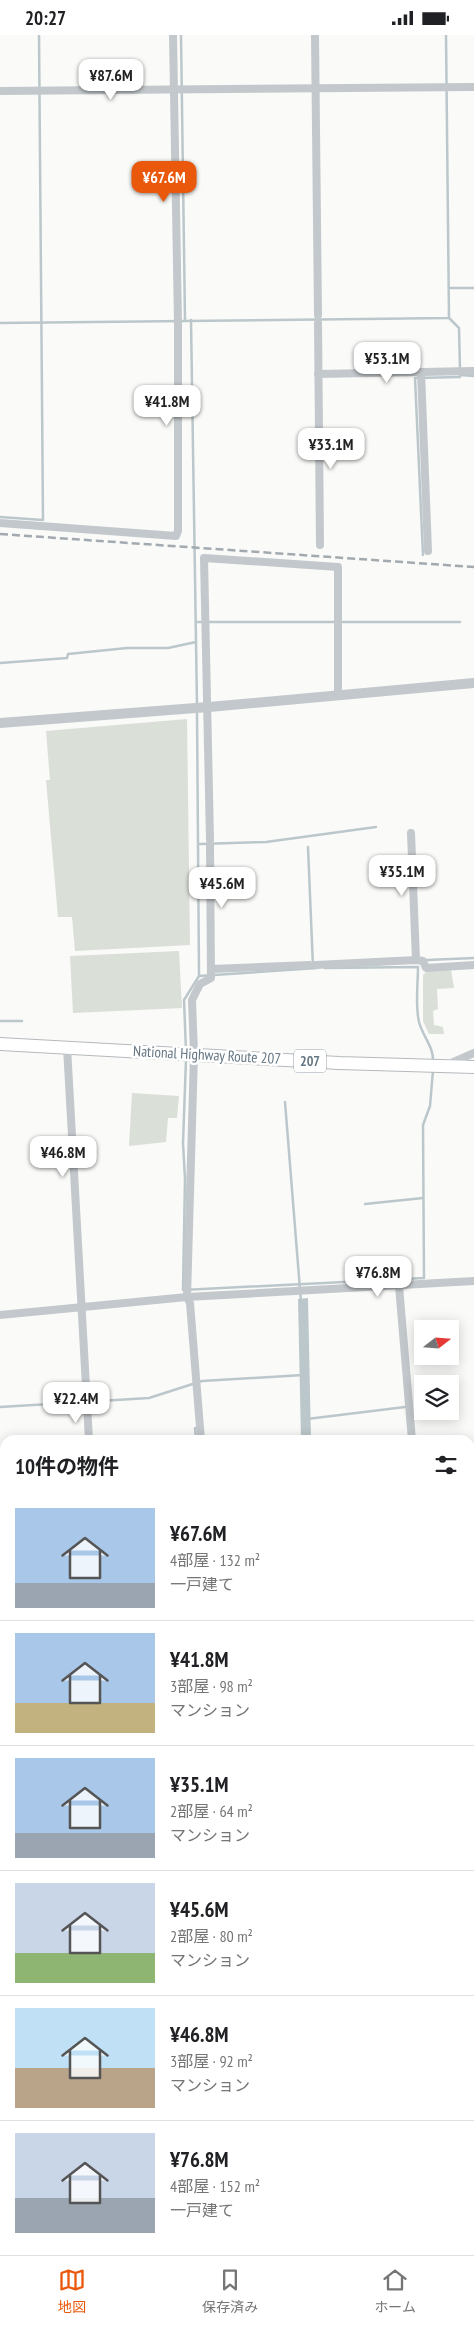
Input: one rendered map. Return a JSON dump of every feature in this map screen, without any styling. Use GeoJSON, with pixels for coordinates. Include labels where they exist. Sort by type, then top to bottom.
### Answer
{"type":"FeatureCollection","features":[{"type":"Feature","properties":{"kind":"highway","name":"National Highway Route 207"},"geometry":{"type":"LineString","coordinates":[[0,1044],[437,1067],[474,1067]]}},
{"type":"Feature","properties":{"kind":"street"},"geometry":{"type":"LineString","coordinates":[[0,523],[176,536],[178,531],[180,88],[173,35]]}},
{"type":"Feature","properties":{"kind":"street"},"geometry":{"type":"LineString","coordinates":[[315,35],[320,545]]}},
{"type":"Feature","properties":{"kind":"street"},"geometry":{"type":"LineString","coordinates":[[0,91],[474,87]]}},
{"type":"Feature","properties":{"kind":"street"},"geometry":{"type":"LineString","coordinates":[[318,374],[421,376],[474,371]]}},
{"type":"Feature","properties":{"kind":"street"},"geometry":{"type":"LineString","coordinates":[[421,376],[428,551]]}},
{"type":"Feature","properties":{"kind":"street"},"geometry":{"type":"LineString","coordinates":[[211,973],[210,843],[201,708],[207,622],[204,558],[338,567],[338,694]]}},
{"type":"Feature","properties":{"kind":"street"},"geometry":{"type":"LineString","coordinates":[[0,723],[201,708],[474,683]]}},
{"type":"Feature","properties":{"kind":"street"},"geometry":{"type":"LineString","coordinates":[[411,833],[416,960]]}},
{"type":"Feature","properties":{"kind":"street"},"geometry":{"type":"LineString","coordinates":[[201,1435],[190,1303],[187,1292],[188,1054],[192,1000],[200,984],[211,973],[312,965],[416,960],[423,961],[426,967],[474,965]]}},
{"type":"Feature","properties":{"kind":"street"},"geometry":{"type":"LineString","coordinates":[[66,1047],[88,1435]]}},
{"type":"Feature","properties":{"kind":"street"},"geometry":{"type":"LineString","coordinates":[[437,1067],[474,1053]]}},
{"type":"Feature","properties":{"kind":"street"},"geometry":{"type":"LineString","coordinates":[[0,1315],[81,1308],[187,1292],[300,1291],[474,1281]]}},
{"type":"Feature","properties":{"kind":"street"},"geometry":{"type":"LineString","coordinates":[[399,1286],[412,1435]]}},
{"type":"Feature","properties":{"kind":"shaded area"},"geometry":{"type":"Polygon","coordinates":[[[187,719],[190,945],[75,951],[72,917],[58,917],[46,780],[50,780],[46,731],[187,719]]]}},
{"type":"Feature","properties":{"kind":"shaded area"},"geometry":{"type":"Polygon","coordinates":[[[179,951],[182,1008],[73,1013],[70,956],[179,951]]]}},
{"type":"Feature","properties":{"kind":"shaded area"},"geometry":{"type":"Polygon","coordinates":[[[451,969],[454,988],[437,989],[438,1009],[433,1011],[434,1025],[443,1027],[444,1034],[429,1034],[423,1021],[423,975],[428,970],[451,969]]]}},
{"type":"Feature","properties":{"kind":"shaded area"},"geometry":{"type":"Polygon","coordinates":[[[132,1093],[179,1096],[177,1118],[168,1118],[166,1142],[129,1146],[132,1093]]]}},
{"type":"Feature","properties":{"kind":"shaded area"},"geometry":{"type":"Polygon","coordinates":[[[308,1298],[311,1435],[301,1435],[298,1299],[308,1298]]]}},
{"type":"Feature","properties":{"kind":"waterway"},"geometry":{"type":"LineString","coordinates":[[0,517],[43,520],[39,35]]}},
{"type":"Feature","properties":{"kind":"waterway"},"geometry":{"type":"LineString","coordinates":[[181,35],[185,320]]}},
{"type":"Feature","properties":{"kind":"waterway"},"geometry":{"type":"LineString","coordinates":[[0,323],[449,318],[446,35]]}},
{"type":"Feature","properties":{"kind":"waterway"},"geometry":{"type":"LineString","coordinates":[[449,288],[474,288]]}},
{"type":"Feature","properties":{"kind":"waterway"},"geometry":{"type":"LineString","coordinates":[[449,318],[459,328],[460,369]]}},
{"type":"Feature","properties":{"kind":"waterway"},"geometry":{"type":"LineString","coordinates":[[191,320],[197,706]]}},
{"type":"Feature","properties":{"kind":"waterway"},"geometry":{"type":"LineString","coordinates":[[460,375],[474,376]]}},
{"type":"Feature","properties":{"kind":"waterway"},"geometry":{"type":"LineString","coordinates":[[423,555],[415,378],[460,377]]}},
{"type":"Feature","properties":{"kind":"waterway"},"geometry":{"type":"LineString","coordinates":[[196,622],[460,622]]}},
{"type":"Feature","properties":{"kind":"waterway"},"geometry":{"type":"LineString","coordinates":[[0,663],[67,658],[68,654],[127,648],[168,648],[196,642]]}},
{"type":"Feature","properties":{"kind":"waterway"},"geometry":{"type":"LineString","coordinates":[[186,1051],[184,1000],[199,976],[197,711]]}},
{"type":"Feature","properties":{"kind":"waterway"},"geometry":{"type":"LineString","coordinates":[[200,844],[266,842],[376,827]]}},
{"type":"Feature","properties":{"kind":"waterway"},"geometry":{"type":"LineString","coordinates":[[308,847],[313,967]]}},
{"type":"Feature","properties":{"kind":"waterway"},"geometry":{"type":"LineString","coordinates":[[427,960],[474,958]]}},
{"type":"Feature","properties":{"kind":"waterway"},"geometry":{"type":"LineString","coordinates":[[325,968],[418,967],[417,1002],[419,1022],[432,1052],[433,1062]]}},
{"type":"Feature","properties":{"kind":"waterway"},"geometry":{"type":"LineString","coordinates":[[199,976],[317,968]]}},
{"type":"Feature","properties":{"kind":"waterway"},"geometry":{"type":"LineString","coordinates":[[0,1021],[22,1021]]}},
{"type":"Feature","properties":{"kind":"waterway"},"geometry":{"type":"LineString","coordinates":[[186,1059],[183,1143],[185,1179],[183,1290],[424,1278],[423,1125],[430,1106],[433,1070]]}},
{"type":"Feature","properties":{"kind":"waterway"},"geometry":{"type":"LineString","coordinates":[[285,1102],[301,1302]]}},
{"type":"Feature","properties":{"kind":"waterway"},"geometry":{"type":"LineString","coordinates":[[365,1204],[423,1198]]}},
{"type":"Feature","properties":{"kind":"waterway"},"geometry":{"type":"LineString","coordinates":[[0,1407],[149,1398],[202,1381],[303,1375]]}},
{"type":"Feature","properties":{"kind":"waterway"},"geometry":{"type":"LineString","coordinates":[[307,1419],[405,1407]]}},
{"type":"Feature","properties":{"kind":"waterway"},"geometry":{"type":"LineString","coordinates":[[195,1428],[196,1435]]}},
{"type":"Feature","properties":{"kind":"railway"},"geometry":{"type":"LineString","coordinates":[[0,534],[474,567]]}}]}
